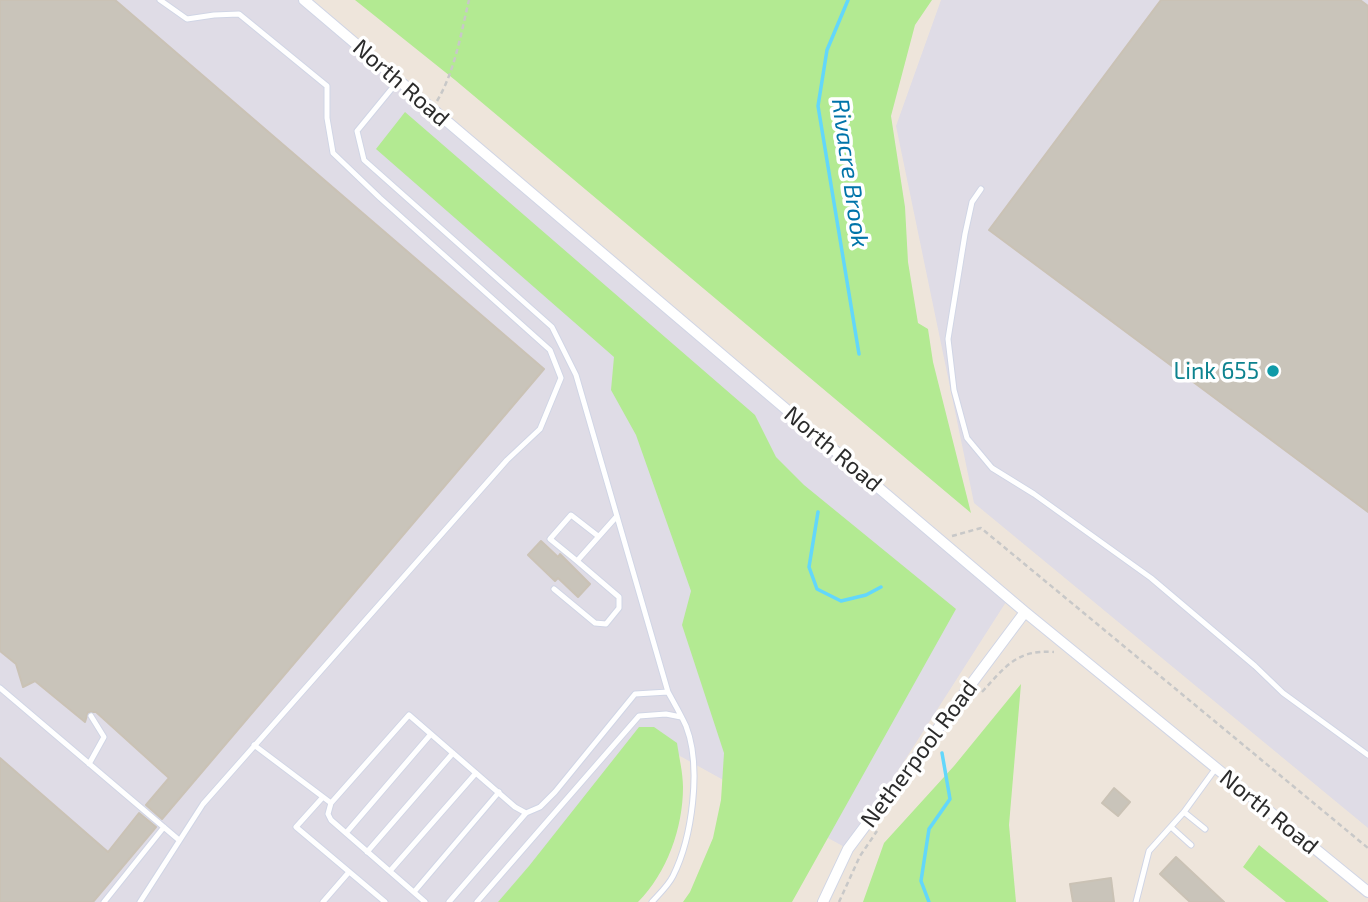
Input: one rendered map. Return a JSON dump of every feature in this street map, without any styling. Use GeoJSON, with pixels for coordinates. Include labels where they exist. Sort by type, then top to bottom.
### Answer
{"type":"FeatureCollection","features":[{"type":"Feature","properties":{"kind":"street","name":"North Road"},"geometry":{"type":"LineString","coordinates":[[304,0],[1024,611],[1368,892]]}},
{"type":"Feature","properties":{"kind":"street","name":"Netherpool Road"},"geometry":{"type":"LineString","coordinates":[[823,902],[848,849],[1024,611]]}},
{"type":"Feature","properties":{"kind":"lane"},"geometry":{"type":"LineString","coordinates":[[140,902],[203,803],[507,460],[540,429],[561,378],[550,350],[333,153],[327,118],[327,86],[239,14],[187,19],[160,0]]}},
{"type":"Feature","properties":{"kind":"lane"},"geometry":{"type":"LineString","coordinates":[[398,81],[357,131],[365,160],[552,327],[576,375],[668,692],[687,728],[693,759],[693,790],[688,830],[671,879],[652,902]]}},
{"type":"Feature","properties":{"kind":"lane"},"geometry":{"type":"LineString","coordinates":[[981,190],[972,202],[948,339],[954,390],[967,438],[992,468],[1034,494],[1151,578],[1283,693],[1368,755]]}},
{"type":"Feature","properties":{"kind":"lane"},"geometry":{"type":"LineString","coordinates":[[554,589],[595,623],[606,624],[619,608],[619,597],[550,540],[571,514],[598,536]]}},
{"type":"Feature","properties":{"kind":"lane"},"geometry":{"type":"LineString","coordinates":[[577,561],[617,516]]}},
{"type":"Feature","properties":{"kind":"lane"},"geometry":{"type":"LineString","coordinates":[[0,688],[179,840]]}},
{"type":"Feature","properties":{"kind":"lane"},"geometry":{"type":"LineString","coordinates":[[449,902],[526,813],[540,807],[555,792],[635,694],[668,692]]}},
{"type":"Feature","properties":{"kind":"lane"},"geometry":{"type":"LineString","coordinates":[[477,902],[639,716],[666,714],[681,717]]}},
{"type":"Feature","properties":{"kind":"lane"},"geometry":{"type":"LineString","coordinates":[[425,902],[331,820],[328,814],[331,803],[409,715],[526,813]]}},
{"type":"Feature","properties":{"kind":"lane"},"geometry":{"type":"LineString","coordinates":[[89,764],[104,737],[91,716]]}},
{"type":"Feature","properties":{"kind":"lane"},"geometry":{"type":"LineString","coordinates":[[346,833],[431,734]]}},
{"type":"Feature","properties":{"kind":"lane"},"geometry":{"type":"LineString","coordinates":[[254,745],[331,803]]}},
{"type":"Feature","properties":{"kind":"lane"},"geometry":{"type":"LineString","coordinates":[[367,852],[453,753]]}},
{"type":"Feature","properties":{"kind":"lane"},"geometry":{"type":"LineString","coordinates":[[1136,902],[1149,851],[1184,812],[1216,768]]}},
{"type":"Feature","properties":{"kind":"lane"},"geometry":{"type":"LineString","coordinates":[[390,872],[476,773]]}},
{"type":"Feature","properties":{"kind":"lane"},"geometry":{"type":"LineString","coordinates":[[414,892],[499,792]]}},
{"type":"Feature","properties":{"kind":"lane"},"geometry":{"type":"LineString","coordinates":[[323,797],[296,827],[385,902]]}},
{"type":"Feature","properties":{"kind":"lane"},"geometry":{"type":"LineString","coordinates":[[1184,812],[1205,829]]}},
{"type":"Feature","properties":{"kind":"lane"},"geometry":{"type":"LineString","coordinates":[[104,902],[164,827]]}},
{"type":"Feature","properties":{"kind":"lane"},"geometry":{"type":"LineString","coordinates":[[1171,827],[1191,845]]}},
{"type":"Feature","properties":{"kind":"lane"},"geometry":{"type":"LineString","coordinates":[[323,902],[349,872]]}},
{"type":"Feature","properties":{"kind":"path"},"geometry":{"type":"LineString","coordinates":[[432,110],[444,89],[469,0]]}},
{"type":"Feature","properties":{"kind":"path"},"geometry":{"type":"LineString","coordinates":[[939,539],[981,528],[1368,848]]}},
{"type":"Feature","properties":{"kind":"path"},"geometry":{"type":"LineString","coordinates":[[974,699],[1012,660],[1037,650],[1060,652]]}},
{"type":"Feature","properties":{"kind":"path"},"geometry":{"type":"LineString","coordinates":[[839,902],[860,856],[884,821]]}},
{"type":"Feature","properties":{"kind":"shaded area"},"geometry":{"type":"Polygon","coordinates":[[[0,0],[304,0],[1006,602],[848,849],[642,735],[499,902],[0,902],[0,0]]]}},
{"type":"Feature","properties":{"kind":"shaded area"},"geometry":{"type":"Polygon","coordinates":[[[941,0],[1368,0],[1368,828],[974,503],[896,126],[941,0]]]}},
{"type":"Feature","properties":{"kind":"green space"},"geometry":{"type":"Polygon","coordinates":[[[355,0],[932,0],[915,25],[891,116],[905,207],[908,262],[918,323],[928,329],[933,362],[971,513],[455,80],[355,0]]]}},
{"type":"Feature","properties":{"kind":"green space"},"geometry":{"type":"Polygon","coordinates":[[[405,112],[755,415],[776,457],[804,485],[956,609],[792,902],[683,902],[713,838],[721,800],[724,753],[682,625],[691,591],[636,435],[611,390],[614,357],[376,149],[405,112]]]}},
{"type":"Feature","properties":{"kind":"green space"},"geometry":{"type":"Polygon","coordinates":[[[1021,684],[1009,825],[1016,902],[863,902],[884,843],[954,766],[1021,684]]]}},
{"type":"Feature","properties":{"kind":"green space"},"geometry":{"type":"Polygon","coordinates":[[[639,727],[654,727],[677,743],[683,782],[676,834],[665,864],[648,890],[638,902],[498,902],[529,866],[639,727]]]}},
{"type":"Feature","properties":{"kind":"green space"},"geometry":{"type":"Polygon","coordinates":[[[1259,845],[1329,902],[1286,902],[1243,867],[1259,845]]]}},
{"type":"Feature","properties":{"kind":"building"},"geometry":{"type":"Polygon","coordinates":[[[0,0],[115,0],[544,369],[162,819],[146,805],[169,778],[96,712],[88,712],[85,722],[35,681],[23,687],[16,664],[0,651],[0,0]]]}},
{"type":"Feature","properties":{"kind":"building","name":"Link 655"},"geometry":{"type":"Polygon","coordinates":[[[1161,0],[1360,0],[1368,6],[1368,512],[989,230],[1161,0]]]}},
{"type":"Feature","properties":{"kind":"building"},"geometry":{"type":"Polygon","coordinates":[[[541,541],[558,557],[560,554],[590,584],[578,597],[558,578],[555,581],[528,555],[541,541]]]}},
{"type":"Feature","properties":{"kind":"building"},"geometry":{"type":"Polygon","coordinates":[[[0,758],[108,852],[139,813],[156,827],[93,902],[0,902],[0,758]]]}},
{"type":"Feature","properties":{"kind":"building"},"geometry":{"type":"Polygon","coordinates":[[[1114,788],[1130,802],[1118,816],[1102,803],[1114,788]]]}},
{"type":"Feature","properties":{"kind":"building"},"geometry":{"type":"Polygon","coordinates":[[[1176,857],[1224,902],[1190,902],[1160,874],[1176,857]]]}},
{"type":"Feature","properties":{"kind":"building"},"geometry":{"type":"Polygon","coordinates":[[[1111,878],[1114,902],[1073,902],[1070,884],[1111,878]]]}},
{"type":"Feature","properties":{"kind":"waterway","name":"Rivacre Brook"},"geometry":{"type":"LineString","coordinates":[[848,0],[827,50],[818,106],[859,354]]}},
{"type":"Feature","properties":{"kind":"waterway"},"geometry":{"type":"LineString","coordinates":[[818,512],[809,567],[817,589],[841,601],[866,595],[881,587]]}},
{"type":"Feature","properties":{"kind":"waterway","name":"Rivacre Brook"},"geometry":{"type":"LineString","coordinates":[[929,902],[921,881],[929,829],[950,799],[942,753]]}},
{"type":"Feature","properties":{"kind":"place","name":"Link 655"},"geometry":{"type":"Point","coordinates":[1273,371]}}]}
